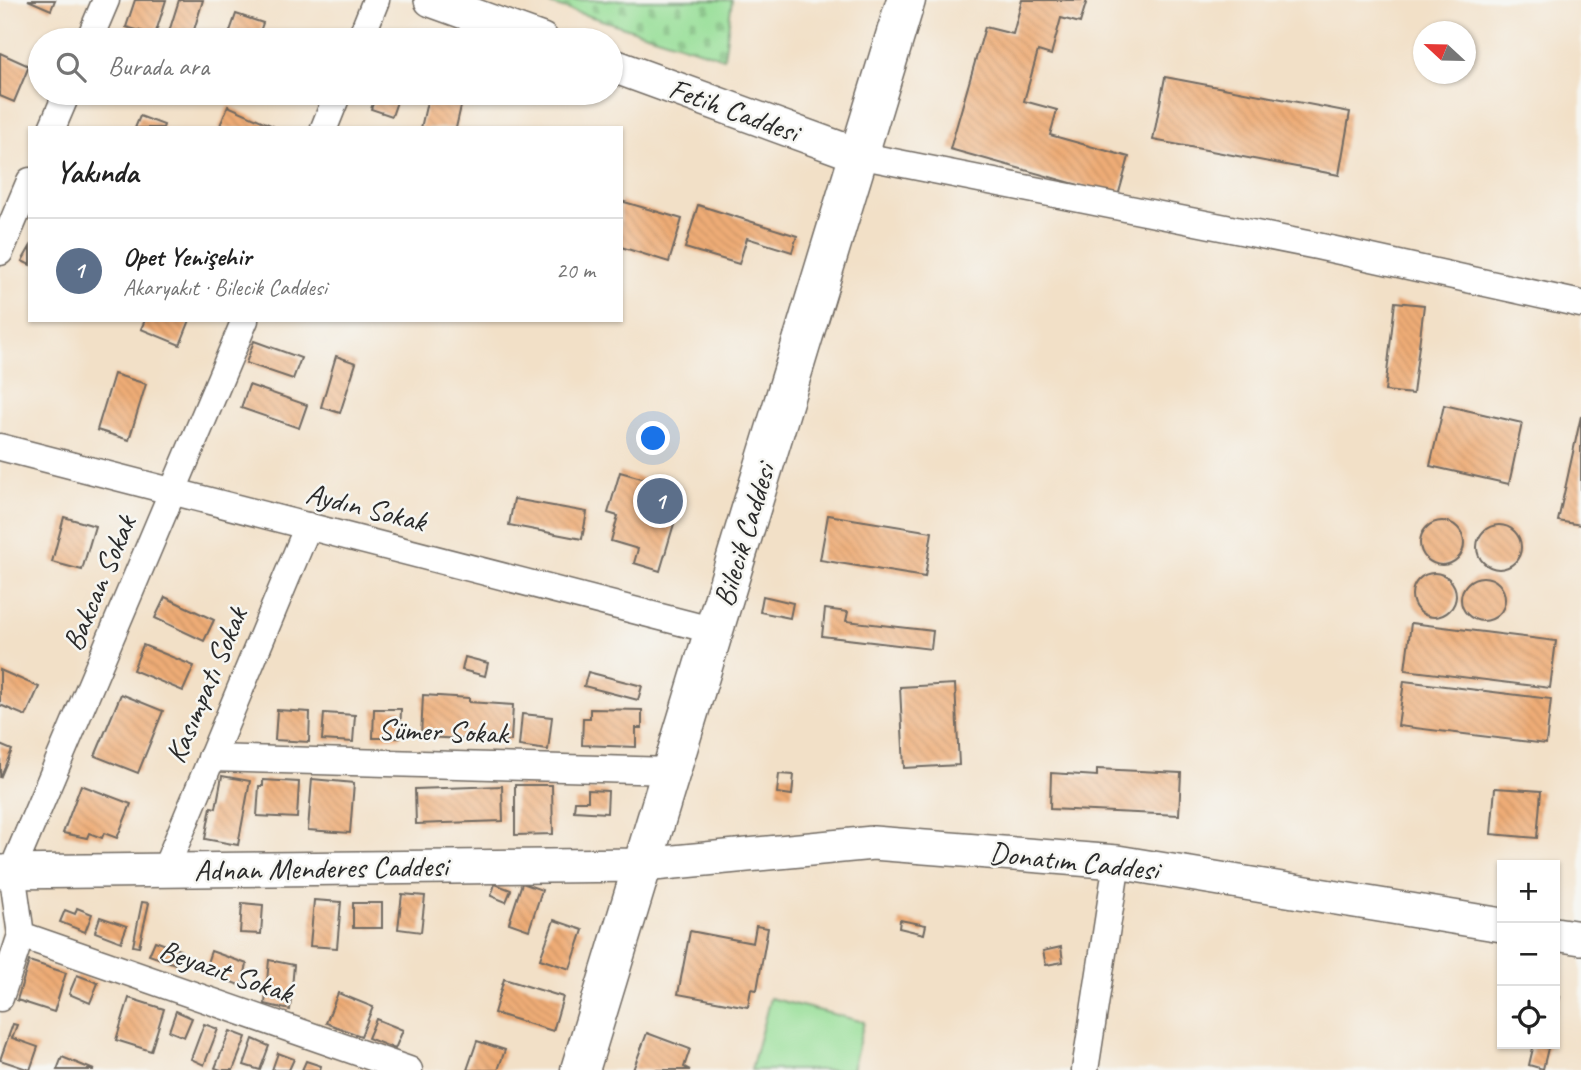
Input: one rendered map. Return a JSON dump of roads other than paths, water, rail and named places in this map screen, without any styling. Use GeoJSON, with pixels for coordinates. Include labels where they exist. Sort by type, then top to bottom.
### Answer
{"type":"FeatureCollection","features":[{"type":"Feature","properties":{"kind":"main road","name":"Bilecik Caddesi"},"geometry":{"type":"LineString","coordinates":[[580,1070],[906,0]]}},
{"type":"Feature","properties":{"kind":"street"},"geometry":{"type":"LineString","coordinates":[[94,28],[106,0]]}},
{"type":"Feature","properties":{"kind":"street"},"geometry":{"type":"LineString","coordinates":[[365,28],[376,0]]}},
{"type":"Feature","properties":{"kind":"street"},"geometry":{"type":"LineString","coordinates":[[431,0],[509,28]]}},
{"type":"Feature","properties":{"kind":"street","name":"Fetih Caddesi"},"geometry":{"type":"LineString","coordinates":[[623,69],[858,155]]}},
{"type":"Feature","properties":{"kind":"street"},"geometry":{"type":"LineString","coordinates":[[53,126],[62,105]]}},
{"type":"Feature","properties":{"kind":"street"},"geometry":{"type":"LineString","coordinates":[[325,126],[333,105]]}},
{"type":"Feature","properties":{"kind":"street"},"geometry":{"type":"LineString","coordinates":[[858,155],[1304,243],[1581,304]]}},
{"type":"Feature","properties":{"kind":"street"},"geometry":{"type":"LineString","coordinates":[[0,252],[28,186]]}},
{"type":"Feature","properties":{"kind":"street","name":"Bakcan Sokak"},"geometry":{"type":"LineString","coordinates":[[6,871],[175,492],[244,322]]}},
{"type":"Feature","properties":{"kind":"street","name":"Aydın Sokak"},"geometry":{"type":"LineString","coordinates":[[0,447],[715,631]]}},
{"type":"Feature","properties":{"kind":"street","name":"Kasımpatı Sokak"},"geometry":{"type":"LineString","coordinates":[[165,870],[308,526]]}},
{"type":"Feature","properties":{"kind":"street","name":"Sümer Sokak"},"geometry":{"type":"LineString","coordinates":[[211,758],[672,771]]}},
{"type":"Feature","properties":{"kind":"street","name":"Donatım Caddesi"},"geometry":{"type":"LineString","coordinates":[[643,865],[873,843],[1117,862],[1497,924]]}},
{"type":"Feature","properties":{"kind":"street"},"geometry":{"type":"LineString","coordinates":[[1085,1070],[1117,862]]}},
{"type":"Feature","properties":{"kind":"street","name":"Adnan Menderes Caddesi"},"geometry":{"type":"LineString","coordinates":[[6,871],[643,865]]}},
{"type":"Feature","properties":{"kind":"street"},"geometry":{"type":"LineString","coordinates":[[0,998],[21,934],[6,871]]}},
{"type":"Feature","properties":{"kind":"street","name":"Beyazıt Sokak"},"geometry":{"type":"LineString","coordinates":[[21,934],[409,1070]]}},
{"type":"Feature","properties":{"kind":"street"},"geometry":{"type":"LineString","coordinates":[[1560,935],[1581,939]]}},
{"type":"Feature","properties":{"kind":"place","name":"Opet Yenişehir"},"geometry":{"type":"Point","coordinates":[660,501]}}]}
